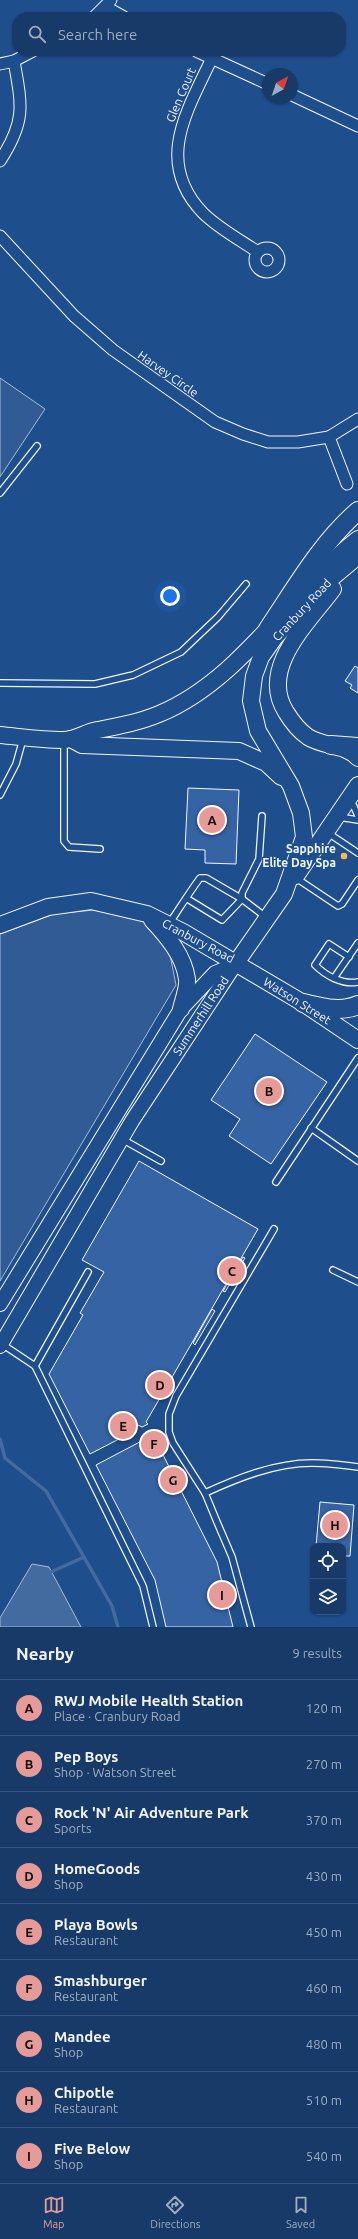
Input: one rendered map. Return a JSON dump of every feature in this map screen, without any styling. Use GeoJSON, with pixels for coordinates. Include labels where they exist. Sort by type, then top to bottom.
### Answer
{"type":"FeatureCollection","features":[{"type":"Feature","properties":{"kind":"highway"},"geometry":{"type":"LineString","coordinates":[[268,629],[313,562],[346,521],[358,511]]}},
{"type":"Feature","properties":{"kind":"highway"},"geometry":{"type":"LineString","coordinates":[[331,745],[358,747]]}},
{"type":"Feature","properties":{"kind":"highway"},"geometry":{"type":"LineString","coordinates":[[303,1003],[330,1010],[352,1008],[358,1005]]}},
{"type":"Feature","properties":{"kind":"main road","name":"Cranbury Road"},"geometry":{"type":"LineString","coordinates":[[0,735],[68,740],[87,732],[126,725],[159,714],[189,698],[216,680],[268,629],[336,556],[358,539]]}},
{"type":"Feature","properties":{"kind":"main road","name":"Cranbury Road"},"geometry":{"type":"LineString","coordinates":[[0,925],[48,907],[91,902],[147,914],[236,963],[284,894],[293,876],[304,837],[301,813],[291,786],[258,732],[251,701],[254,676],[261,657],[275,637],[334,576],[358,557]]}},
{"type":"Feature","properties":{"kind":"main road"},"geometry":{"type":"LineString","coordinates":[[358,557],[293,642],[280,666],[278,690],[282,706],[294,725],[309,737],[352,752],[358,758]]}},
{"type":"Feature","properties":{"kind":"main road"},"geometry":{"type":"LineString","coordinates":[[68,740],[82,745],[239,751],[266,763],[291,786]]}},
{"type":"Feature","properties":{"kind":"main road"},"geometry":{"type":"LineString","coordinates":[[293,876],[354,791]]}},
{"type":"Feature","properties":{"kind":"main road"},"geometry":{"type":"LineString","coordinates":[[147,914],[165,934],[179,957],[187,979],[181,1010]]}},
{"type":"Feature","properties":{"kind":"main road","name":"Watson Street"},"geometry":{"type":"LineString","coordinates":[[236,963],[303,1003],[358,1040]]}},
{"type":"Feature","properties":{"kind":"street"},"geometry":{"type":"LineString","coordinates":[[99,12],[108,4],[118,12]]}},
{"type":"Feature","properties":{"kind":"street"},"geometry":{"type":"LineString","coordinates":[[0,64],[14,61],[24,56]]}},
{"type":"Feature","properties":{"kind":"street"},"geometry":{"type":"LineString","coordinates":[[207,56],[262,81]]}},
{"type":"Feature","properties":{"kind":"street","name":"Glen Court"},"geometry":{"type":"LineString","coordinates":[[212,58],[184,117],[178,137],[177,167],[190,198],[204,214],[258,252]]}},
{"type":"Feature","properties":{"kind":"street"},"geometry":{"type":"LineString","coordinates":[[0,161],[16,135],[20,119],[21,102],[14,61]]}},
{"type":"Feature","properties":{"kind":"street"},"geometry":{"type":"LineString","coordinates":[[298,98],[358,126]]}},
{"type":"Feature","properties":{"kind":"street","name":"Harvey Circle"},"geometry":{"type":"LineString","coordinates":[[0,236],[74,316],[113,350],[215,422],[243,434],[268,442],[311,441],[329,437],[358,419]]}},
{"type":"Feature","properties":{"kind":"street"},"geometry":{"type":"LineString","coordinates":[[329,437],[348,484]]}},
{"type":"Feature","properties":{"kind":"street","name":"Summerhill Road"},"geometry":{"type":"LineString","coordinates":[[0,1304],[181,1010],[215,973],[236,963]]}},
{"type":"Feature","properties":{"kind":"street","name":"Summerhill Road"},"geometry":{"type":"LineString","coordinates":[[1,1345],[122,1138],[236,963]]}},
{"type":"Feature","properties":{"kind":"lane"},"geometry":{"type":"LineString","coordinates":[[0,493],[37,446]]}},
{"type":"Feature","properties":{"kind":"lane"},"geometry":{"type":"LineString","coordinates":[[0,684],[95,684],[133,675],[181,652],[218,617],[246,584]]}},
{"type":"Feature","properties":{"kind":"lane"},"geometry":{"type":"LineString","coordinates":[[0,795],[16,764],[23,737]]}},
{"type":"Feature","properties":{"kind":"lane"},"geometry":{"type":"LineString","coordinates":[[68,740],[64,840],[68,847],[100,849]]}},
{"type":"Feature","properties":{"kind":"lane"},"geometry":{"type":"LineString","coordinates":[[354,791],[358,816]]}},
{"type":"Feature","properties":{"kind":"lane"},"geometry":{"type":"LineString","coordinates":[[186,898],[222,920],[242,899],[242,893],[259,859],[262,816]]}},
{"type":"Feature","properties":{"kind":"lane"},"geometry":{"type":"LineString","coordinates":[[336,817],[358,820]]}},
{"type":"Feature","properties":{"kind":"lane"},"geometry":{"type":"LineString","coordinates":[[326,832],[358,853]]}},
{"type":"Feature","properties":{"kind":"lane"},"geometry":{"type":"LineString","coordinates":[[293,876],[338,906],[342,904],[358,880]]}},
{"type":"Feature","properties":{"kind":"lane"},"geometry":{"type":"LineString","coordinates":[[169,925],[200,878],[206,878],[242,899],[267,918]]}},
{"type":"Feature","properties":{"kind":"lane"},"geometry":{"type":"LineString","coordinates":[[334,978],[358,943]]}},
{"type":"Feature","properties":{"kind":"lane"},"geometry":{"type":"LineString","coordinates":[[349,957],[329,944],[315,962],[317,967],[334,978],[344,982],[358,982]]}},
{"type":"Feature","properties":{"kind":"lane"},"geometry":{"type":"LineString","coordinates":[[276,1182],[358,1058]]}},
{"type":"Feature","properties":{"kind":"lane"},"geometry":{"type":"LineString","coordinates":[[311,1128],[358,1160]]}},
{"type":"Feature","properties":{"kind":"lane"},"geometry":{"type":"LineString","coordinates":[[122,1138],[160,1161]]}},
{"type":"Feature","properties":{"kind":"lane"},"geometry":{"type":"LineString","coordinates":[[251,1627],[232,1557],[205,1493],[173,1443],[169,1432],[169,1414],[176,1396],[274,1229]]}},
{"type":"Feature","properties":{"kind":"lane"},"geometry":{"type":"LineString","coordinates":[[333,1270],[358,1282]]}},
{"type":"Feature","properties":{"kind":"lane"},"geometry":{"type":"LineString","coordinates":[[35,1366],[88,1272]]}},
{"type":"Feature","properties":{"kind":"lane"},"geometry":{"type":"LineString","coordinates":[[1,1345],[35,1366],[143,1586],[153,1627]]}},
{"type":"Feature","properties":{"kind":"lane"},"geometry":{"type":"LineString","coordinates":[[205,1493],[252,1474],[288,1465],[311,1463],[358,1467]]}},
{"type":"Feature","properties":{"kind":"shaded area"},"geometry":{"type":"Polygon","coordinates":[[[0,378],[45,409],[0,477],[0,378]]]}},
{"type":"Feature","properties":{"kind":"shaded area"},"geometry":{"type":"Polygon","coordinates":[[[94,910],[145,920],[170,955],[176,985],[0,1281],[0,934],[54,914],[94,910]]]}},
{"type":"Feature","properties":{"kind":"shaded area"},"geometry":{"type":"Polygon","coordinates":[[[32,1564],[49,1567],[81,1627],[0,1627],[0,1618],[32,1564]]]}},
{"type":"Feature","properties":{"kind":"building"},"geometry":{"type":"Polygon","coordinates":[[[355,666],[358,668],[358,693],[350,688],[352,685],[345,681],[355,666]]]}},
{"type":"Feature","properties":{"kind":"building"},"geometry":{"type":"Polygon","coordinates":[[[188,788],[239,790],[236,864],[205,863],[205,850],[185,849],[188,788]]]}},
{"type":"Feature","properties":{"kind":"building"},"geometry":{"type":"Polygon","coordinates":[[[255,1034],[327,1082],[271,1164],[229,1136],[240,1119],[211,1100],[255,1034]]]}},
{"type":"Feature","properties":{"kind":"building"},"geometry":{"type":"Polygon","coordinates":[[[139,1161],[258,1229],[146,1422],[148,1424],[142,1427],[130,1421],[119,1439],[90,1454],[49,1374],[83,1315],[80,1313],[104,1272],[82,1260],[139,1161]]]}},
{"type":"Feature","properties":{"kind":"building"},"geometry":{"type":"Polygon","coordinates":[[[243,1257],[245,1258],[225,1292],[223,1291],[243,1257]]]}},
{"type":"Feature","properties":{"kind":"building"},"geometry":{"type":"Polygon","coordinates":[[[212,1309],[215,1311],[195,1345],[193,1343],[212,1309]]]}},
{"type":"Feature","properties":{"kind":"building"},"geometry":{"type":"Polygon","coordinates":[[[153,1435],[217,1562],[233,1627],[166,1627],[155,1580],[96,1465],[153,1435]]]}},
{"type":"Feature","properties":{"kind":"building"},"geometry":{"type":"Polygon","coordinates":[[[320,1502],[354,1505],[350,1556],[346,1556],[346,1543],[316,1543],[320,1502]]]}},
{"type":"Feature","properties":{"kind":"waterway"},"geometry":{"type":"LineString","coordinates":[[0,1439],[5,1458],[46,1491],[112,1606],[118,1627]]}},
{"type":"Feature","properties":{"kind":"waterway"},"geometry":{"type":"LineString","coordinates":[[51,1572],[84,1557]]}},
{"type":"Feature","properties":{"kind":"place","name":"RWJ Mobile Health Station"},"geometry":{"type":"Point","coordinates":[212,820]}},
{"type":"Feature","properties":{"kind":"place","name":"Sapphire Elite Day Spa"},"geometry":{"type":"Point","coordinates":[344,856]}},
{"type":"Feature","properties":{"kind":"place","name":"Pep Boys"},"geometry":{"type":"Point","coordinates":[269,1091]}},
{"type":"Feature","properties":{"kind":"place","name":"Rock 'N' Air Adventure Park"},"geometry":{"type":"Point","coordinates":[232,1271]}},
{"type":"Feature","properties":{"kind":"place","name":"HomeGoods"},"geometry":{"type":"Point","coordinates":[160,1385]}},
{"type":"Feature","properties":{"kind":"place","name":"Playa Bowls"},"geometry":{"type":"Point","coordinates":[123,1426]}},
{"type":"Feature","properties":{"kind":"place","name":"Smashburger"},"geometry":{"type":"Point","coordinates":[154,1444]}},
{"type":"Feature","properties":{"kind":"place","name":"Mandee"},"geometry":{"type":"Point","coordinates":[173,1480]}},
{"type":"Feature","properties":{"kind":"place","name":"Chipotle"},"geometry":{"type":"Point","coordinates":[335,1525]}},
{"type":"Feature","properties":{"kind":"place","name":"Five Below"},"geometry":{"type":"Point","coordinates":[222,1595]}}]}
